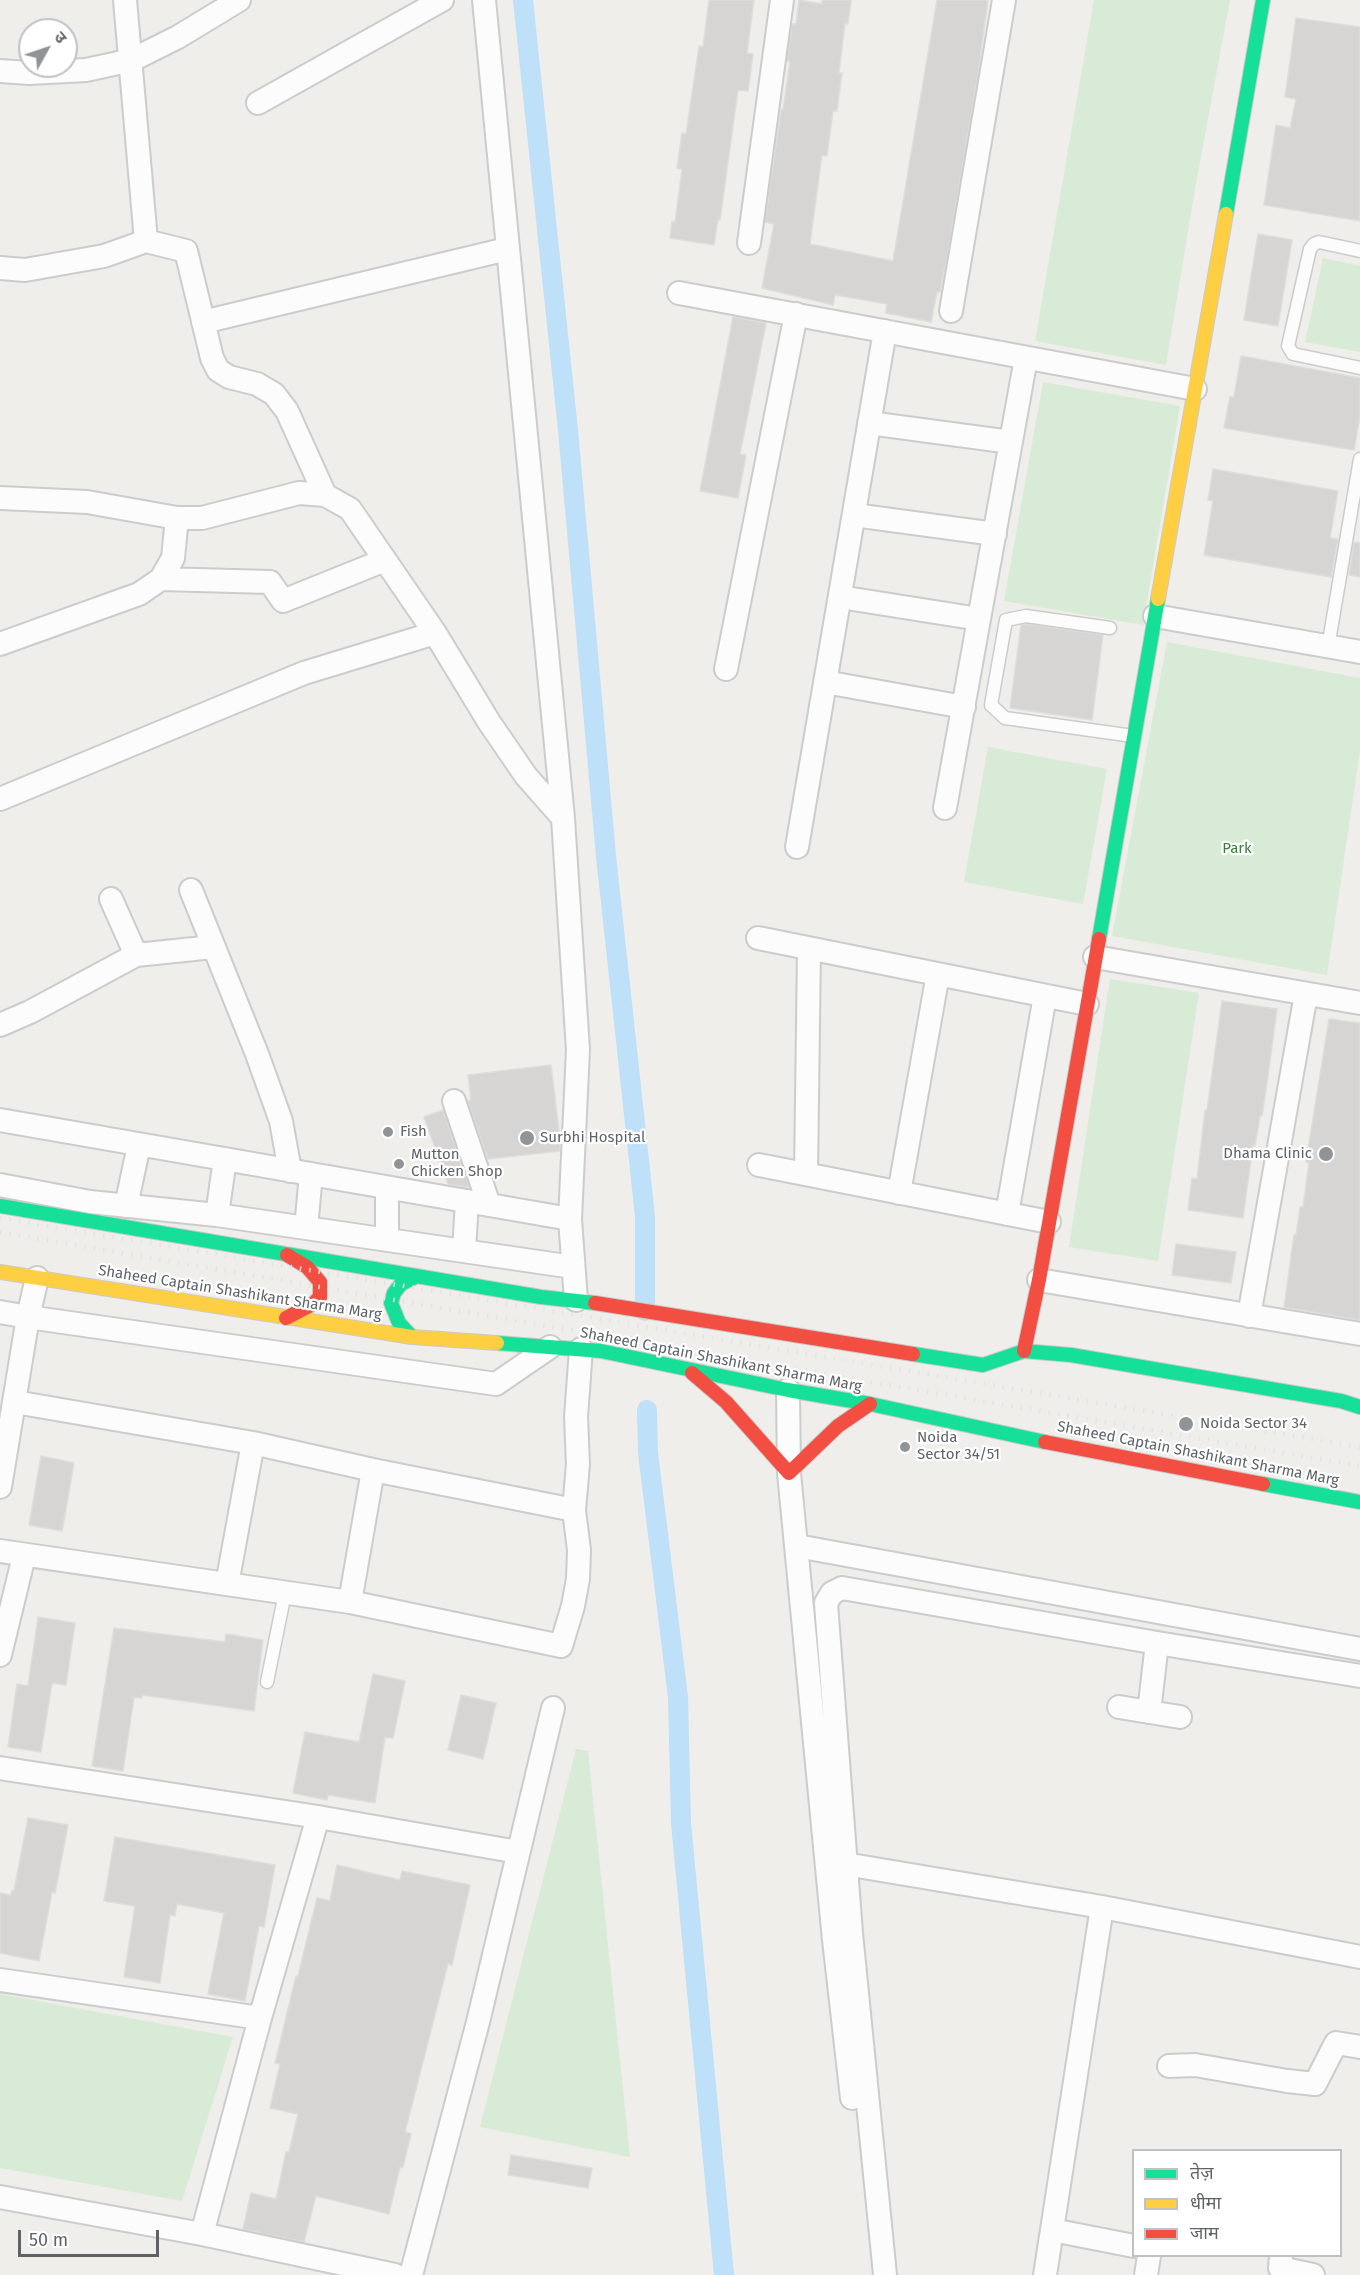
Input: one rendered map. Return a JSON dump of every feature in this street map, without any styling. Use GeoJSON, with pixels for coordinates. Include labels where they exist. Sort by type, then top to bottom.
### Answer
{"type":"FeatureCollection","features":[{"type":"Feature","properties":{"kind":"main road"},"geometry":{"type":"LineString","coordinates":[[1024,1351],[1039,1280],[1263,0]]}},
{"type":"Feature","properties":{"kind":"main road","name":"Shaheed Captain Shashikant Sharma Marg"},"geometry":{"type":"LineString","coordinates":[[0,1206],[541,1298],[576,1300],[983,1365],[1024,1351],[1083,1357],[1341,1401],[1360,1407]]}},
{"type":"Feature","properties":{"kind":"main road"},"geometry":{"type":"LineString","coordinates":[[286,1254],[307,1268],[320,1282],[320,1297],[313,1304],[286,1318]]}},
{"type":"Feature","properties":{"kind":"main road","name":"Shaheed Captain Shashikant Sharma Marg"},"geometry":{"type":"LineString","coordinates":[[0,1272],[412,1337],[591,1350],[788,1390],[870,1404],[1063,1446],[1360,1502]]}},
{"type":"Feature","properties":{"kind":"main road"},"geometry":{"type":"LineString","coordinates":[[412,1337],[399,1323],[391,1303],[394,1293],[401,1284],[417,1276]]}},
{"type":"Feature","properties":{"kind":"main road"},"geometry":{"type":"LineString","coordinates":[[690,1371],[726,1402],[789,1473],[838,1426],[870,1404]]}},
{"type":"Feature","properties":{"kind":"street"},"geometry":{"type":"LineString","coordinates":[[125,0],[146,241]]}},
{"type":"Feature","properties":{"kind":"street"},"geometry":{"type":"LineString","coordinates":[[0,71],[28,73],[86,70],[132,60],[178,38],[238,0]]}},
{"type":"Feature","properties":{"kind":"street"},"geometry":{"type":"LineString","coordinates":[[258,103],[442,0]]}},
{"type":"Feature","properties":{"kind":"street"},"geometry":{"type":"LineString","coordinates":[[484,0],[563,818],[578,1050],[570,1219],[576,1300]]}},
{"type":"Feature","properties":{"kind":"street"},"geometry":{"type":"LineString","coordinates":[[749,243],[782,0]]}},
{"type":"Feature","properties":{"kind":"street"},"geometry":{"type":"LineString","coordinates":[[951,311],[1004,0]]}},
{"type":"Feature","properties":{"kind":"street"},"geometry":{"type":"LineString","coordinates":[[0,268],[24,270],[104,256],[146,241],[186,251],[212,358],[218,370],[229,377],[257,384],[274,394],[287,411],[325,495]]}},
{"type":"Feature","properties":{"kind":"street"},"geometry":{"type":"LineString","coordinates":[[203,322],[507,249]]}},
{"type":"Feature","properties":{"kind":"street"},"geometry":{"type":"LineString","coordinates":[[680,293],[1195,389]]}},
{"type":"Feature","properties":{"kind":"street"},"geometry":{"type":"LineString","coordinates":[[726,669],[796,314]]}},
{"type":"Feature","properties":{"kind":"street"},"geometry":{"type":"LineString","coordinates":[[797,848],[885,331]]}},
{"type":"Feature","properties":{"kind":"street"},"geometry":{"type":"LineString","coordinates":[[945,808],[1026,358]]}},
{"type":"Feature","properties":{"kind":"street"},"geometry":{"type":"LineString","coordinates":[[869,423],[1011,442]]}},
{"type":"Feature","properties":{"kind":"street"},"geometry":{"type":"LineString","coordinates":[[0,498],[87,502],[177,518],[202,518],[299,493],[325,495],[350,508],[435,633],[489,722],[520,767],[563,818]]}},
{"type":"Feature","properties":{"kind":"street"},"geometry":{"type":"LineString","coordinates":[[854,514],[994,534]]}},
{"type":"Feature","properties":{"kind":"street"},"geometry":{"type":"LineString","coordinates":[[0,644],[139,594],[161,579],[173,558],[177,518]]}},
{"type":"Feature","properties":{"kind":"street"},"geometry":{"type":"LineString","coordinates":[[161,579],[270,582],[283,601],[385,560]]}},
{"type":"Feature","properties":{"kind":"street"},"geometry":{"type":"LineString","coordinates":[[840,597],[979,619]]}},
{"type":"Feature","properties":{"kind":"street"},"geometry":{"type":"LineString","coordinates":[[1155,616],[1360,652]]}},
{"type":"Feature","properties":{"kind":"street"},"geometry":{"type":"LineString","coordinates":[[0,799],[304,673],[435,633]]}},
{"type":"Feature","properties":{"kind":"street"},"geometry":{"type":"LineString","coordinates":[[825,682],[964,707]]}},
{"type":"Feature","properties":{"kind":"street"},"geometry":{"type":"LineString","coordinates":[[191,890],[257,1054],[301,1172],[306,1228]]}},
{"type":"Feature","properties":{"kind":"street"},"geometry":{"type":"LineString","coordinates":[[111,899],[136,955]]}},
{"type":"Feature","properties":{"kind":"street"},"geometry":{"type":"LineString","coordinates":[[758,938],[1087,1004]]}},
{"type":"Feature","properties":{"kind":"street"},"geometry":{"type":"LineString","coordinates":[[0,1025],[30,1012],[136,955],[213,947]]}},
{"type":"Feature","properties":{"kind":"street"},"geometry":{"type":"LineString","coordinates":[[806,1174],[809,949]]}},
{"type":"Feature","properties":{"kind":"street"},"geometry":{"type":"LineString","coordinates":[[1095,957],[1360,1003]]}},
{"type":"Feature","properties":{"kind":"street"},"geometry":{"type":"LineString","coordinates":[[899,1193],[938,974]]}},
{"type":"Feature","properties":{"kind":"street"},"geometry":{"type":"LineString","coordinates":[[1249,1316],[1306,994]]}},
{"type":"Feature","properties":{"kind":"street"},"geometry":{"type":"LineString","coordinates":[[1007,1214],[1046,996]]}},
{"type":"Feature","properties":{"kind":"street"},"geometry":{"type":"LineString","coordinates":[[454,1101],[478,1203],[464,1251]]}},
{"type":"Feature","properties":{"kind":"street"},"geometry":{"type":"LineString","coordinates":[[0,1120],[570,1219]]}},
{"type":"Feature","properties":{"kind":"street"},"geometry":{"type":"LineString","coordinates":[[126,1206],[139,1145]]}},
{"type":"Feature","properties":{"kind":"street"},"geometry":{"type":"LineString","coordinates":[[217,1215],[225,1159]]}},
{"type":"Feature","properties":{"kind":"street"},"geometry":{"type":"LineString","coordinates":[[759,1165],[1049,1222]]}},
{"type":"Feature","properties":{"kind":"street"},"geometry":{"type":"LineString","coordinates":[[0,1185],[90,1202],[217,1215],[573,1267]]}},
{"type":"Feature","properties":{"kind":"street"},"geometry":{"type":"LineString","coordinates":[[387,1188],[387,1240]]}},
{"type":"Feature","properties":{"kind":"street"},"geometry":{"type":"LineString","coordinates":[[0,1487],[28,1317],[37,1278]]}},
{"type":"Feature","properties":{"kind":"street"},"geometry":{"type":"LineString","coordinates":[[1039,1280],[1360,1334]]}},
{"type":"Feature","properties":{"kind":"street"},"geometry":{"type":"LineString","coordinates":[[0,1312],[496,1384],[550,1347]]}},
{"type":"Feature","properties":{"kind":"street"},"geometry":{"type":"LineString","coordinates":[[0,1551],[350,1602],[561,1646],[578,1579],[579,1550],[574,1510],[578,1464],[576,1417],[591,1350]]}},
{"type":"Feature","properties":{"kind":"street"},"geometry":{"type":"LineString","coordinates":[[788,1390],[789,1473],[837,1862],[851,1933],[885,2275]]}},
{"type":"Feature","properties":{"kind":"street"},"geometry":{"type":"LineString","coordinates":[[15,1402],[253,1443],[373,1470],[574,1510]]}},
{"type":"Feature","properties":{"kind":"street"},"geometry":{"type":"LineString","coordinates":[[228,1584],[253,1443]]}},
{"type":"Feature","properties":{"kind":"street"},"geometry":{"type":"LineString","coordinates":[[350,1602],[373,1470]]}},
{"type":"Feature","properties":{"kind":"street"},"geometry":{"type":"LineString","coordinates":[[798,1546],[1360,1649]]}},
{"type":"Feature","properties":{"kind":"street"},"geometry":{"type":"LineString","coordinates":[[0,1655],[24,1556]]}},
{"type":"Feature","properties":{"kind":"street"},"geometry":{"type":"LineString","coordinates":[[873,2275],[834,1940],[837,1862],[826,1603],[832,1593],[842,1588],[1360,1676]]}},
{"type":"Feature","properties":{"kind":"street"},"geometry":{"type":"LineString","coordinates":[[1149,1712],[1157,1643]]}},
{"type":"Feature","properties":{"kind":"street"},"geometry":{"type":"LineString","coordinates":[[1119,1707],[1180,1717]]}},
{"type":"Feature","properties":{"kind":"street"},"geometry":{"type":"LineString","coordinates":[[411,2275],[478,2022],[553,1708]]}},
{"type":"Feature","properties":{"kind":"street"},"geometry":{"type":"LineString","coordinates":[[0,1768],[318,1817],[518,1852]]}},
{"type":"Feature","properties":{"kind":"street"},"geometry":{"type":"LineString","coordinates":[[202,2234],[260,2018],[318,1817]]}},
{"type":"Feature","properties":{"kind":"street"},"geometry":{"type":"LineString","coordinates":[[837,1862],[1102,1907],[1360,1958]]}},
{"type":"Feature","properties":{"kind":"street"},"geometry":{"type":"LineString","coordinates":[[1045,2275],[1102,1907]]}},
{"type":"Feature","properties":{"kind":"street"},"geometry":{"type":"LineString","coordinates":[[0,1980],[260,2018]]}},
{"type":"Feature","properties":{"kind":"street"},"geometry":{"type":"LineString","coordinates":[[1168,2066],[1195,2065],[1315,2084],[1336,2043],[1360,2047]]}},
{"type":"Feature","properties":{"kind":"street"},"geometry":{"type":"LineString","coordinates":[[0,2197],[202,2234],[395,2275]]}},
{"type":"Feature","properties":{"kind":"street"},"geometry":{"type":"LineString","coordinates":[[1053,2230],[1132,2246]]}},
{"type":"Feature","properties":{"kind":"street"},"geometry":{"type":"LineString","coordinates":[[1146,2275],[1149,2257]]}},
{"type":"Feature","properties":{"kind":"street"},"geometry":{"type":"LineString","coordinates":[[1280,2266],[1313,2275]]}},
{"type":"Feature","properties":{"kind":"lane"},"geometry":{"type":"LineString","coordinates":[[1360,251],[1319,242],[1310,249],[1288,346],[1293,354],[1360,368]]}},
{"type":"Feature","properties":{"kind":"lane"},"geometry":{"type":"LineString","coordinates":[[1328,647],[1360,459]]}},
{"type":"Feature","properties":{"kind":"lane"},"geometry":{"type":"LineString","coordinates":[[1110,628],[1026,616],[1006,620],[991,705],[1005,718],[1134,736]]}},
{"type":"Feature","properties":{"kind":"lane"},"geometry":{"type":"LineString","coordinates":[[267,1683],[285,1593]]}},
{"type":"Feature","properties":{"kind":"green space"},"geometry":{"type":"Polygon","coordinates":[[[1094,0],[1230,0],[1195,189],[1166,365],[1035,341],[1094,0]]]}},
{"type":"Feature","properties":{"kind":"green space"},"geometry":{"type":"Polygon","coordinates":[[[1323,258],[1360,266],[1360,352],[1305,342],[1323,258]]]}},
{"type":"Feature","properties":{"kind":"green space"},"geometry":{"type":"Polygon","coordinates":[[[1043,382],[1180,406],[1143,625],[1004,601],[1043,382]]]}},
{"type":"Feature","properties":{"kind":"green space","name":"Park"},"geometry":{"type":"Polygon","coordinates":[[[1167,642],[1360,678],[1360,751],[1327,975],[1112,936],[1167,642]]]}},
{"type":"Feature","properties":{"kind":"green space"},"geometry":{"type":"Polygon","coordinates":[[[988,747],[1107,769],[1083,904],[964,882],[988,747]]]}},
{"type":"Feature","properties":{"kind":"green space"},"geometry":{"type":"Polygon","coordinates":[[[1110,979],[1199,993],[1158,1261],[1069,1247],[1110,979]]]}},
{"type":"Feature","properties":{"kind":"green space"},"geometry":{"type":"Polygon","coordinates":[[[576,1749],[588,1751],[630,2157],[480,2127],[576,1749]]]}},
{"type":"Feature","properties":{"kind":"green space"},"geometry":{"type":"Polygon","coordinates":[[[0,1994],[233,2037],[182,2201],[0,2168],[0,1994]]]}},
{"type":"Feature","properties":{"kind":"building"},"geometry":{"type":"Polygon","coordinates":[[[709,0],[754,0],[747,53],[753,54],[748,91],[738,90],[720,220],[718,220],[714,245],[670,238],[672,222],[675,222],[682,169],[677,168],[682,133],[686,134],[699,46],[703,47],[709,0]]]}},
{"type":"Feature","properties":{"kind":"building"},"geometry":{"type":"Polygon","coordinates":[[[799,0],[822,4],[822,0],[851,0],[848,24],[845,23],[837,111],[833,111],[827,156],[822,155],[810,244],[893,261],[937,0],[988,0],[948,251],[931,322],[886,313],[887,304],[835,295],[833,305],[762,288],[774,224],[765,222],[790,61],[787,61],[792,24],[796,24],[799,0]]]}},
{"type":"Feature","properties":{"kind":"building"},"geometry":{"type":"Polygon","coordinates":[[[1296,18],[1360,27],[1360,221],[1264,205],[1276,125],[1290,128],[1296,99],[1285,97],[1296,18]]]}},
{"type":"Feature","properties":{"kind":"building"},"geometry":{"type":"Polygon","coordinates":[[[1258,234],[1292,240],[1278,326],[1244,320],[1258,234]]]}},
{"type":"Feature","properties":{"kind":"building"},"geometry":{"type":"Polygon","coordinates":[[[733,317],[766,323],[740,454],[746,455],[738,498],[700,491],[733,317]]]}},
{"type":"Feature","properties":{"kind":"building"},"geometry":{"type":"Polygon","coordinates":[[[1241,356],[1360,378],[1360,416],[1354,450],[1224,428],[1230,397],[1234,397],[1241,356]]]}},
{"type":"Feature","properties":{"kind":"building"},"geometry":{"type":"Polygon","coordinates":[[[1213,469],[1338,491],[1330,538],[1338,539],[1331,577],[1204,555],[1213,501],[1208,500],[1213,469]]]}},
{"type":"Feature","properties":{"kind":"building"},"geometry":{"type":"Polygon","coordinates":[[[1354,542],[1360,543],[1360,577],[1349,575],[1354,542]]]}},
{"type":"Feature","properties":{"kind":"building"},"geometry":{"type":"Polygon","coordinates":[[[1021,625],[1103,635],[1092,720],[1010,708],[1021,625]]]}},
{"type":"Feature","properties":{"kind":"building"},"geometry":{"type":"Polygon","coordinates":[[[1222,1001],[1277,1009],[1262,1116],[1260,1116],[1255,1146],[1253,1145],[1243,1218],[1188,1210],[1192,1178],[1197,1179],[1222,1001]]]}},
{"type":"Feature","properties":{"kind":"building"},"geometry":{"type":"Polygon","coordinates":[[[1329,1019],[1360,1023],[1360,1320],[1284,1307],[1294,1235],[1296,1235],[1300,1207],[1303,1207],[1309,1163],[1306,1162],[1329,1019]]]}},
{"type":"Feature","properties":{"kind":"building"},"geometry":{"type":"Polygon","coordinates":[[[551,1065],[560,1151],[488,1159],[468,1101],[471,1100],[468,1075],[551,1065]]]}},
{"type":"Feature","properties":{"kind":"building"},"geometry":{"type":"Polygon","coordinates":[[[443,1110],[469,1187],[448,1184],[424,1117],[443,1110]]]}},
{"type":"Feature","properties":{"kind":"building"},"geometry":{"type":"Polygon","coordinates":[[[1176,1244],[1236,1252],[1231,1283],[1172,1275],[1176,1244]]]}},
{"type":"Feature","properties":{"kind":"building"},"geometry":{"type":"Polygon","coordinates":[[[41,1456],[74,1463],[62,1531],[29,1525],[41,1456]]]}},
{"type":"Feature","properties":{"kind":"building"},"geometry":{"type":"Polygon","coordinates":[[[38,1617],[75,1623],[66,1685],[52,1683],[41,1752],[8,1747],[17,1684],[28,1686],[38,1617]]]}},
{"type":"Feature","properties":{"kind":"building"},"geometry":{"type":"Polygon","coordinates":[[[114,1628],[225,1642],[226,1634],[263,1640],[254,1711],[142,1695],[142,1698],[134,1697],[123,1771],[92,1766],[114,1628]]]}},
{"type":"Feature","properties":{"kind":"building"},"geometry":{"type":"Polygon","coordinates":[[[373,1674],[405,1681],[393,1738],[385,1737],[375,1803],[328,1795],[327,1800],[293,1793],[305,1732],[359,1742],[373,1674]]]}},
{"type":"Feature","properties":{"kind":"building"},"geometry":{"type":"Polygon","coordinates":[[[461,1695],[496,1703],[483,1759],[448,1750],[461,1695]]]}},
{"type":"Feature","properties":{"kind":"building"},"geometry":{"type":"Polygon","coordinates":[[[28,1818],[68,1825],[39,1961],[0,1953],[0,1893],[11,1895],[12,1890],[14,1891],[28,1818]]]}},
{"type":"Feature","properties":{"kind":"building"},"geometry":{"type":"Polygon","coordinates":[[[115,1837],[275,1865],[264,1927],[259,1926],[245,2001],[208,1994],[224,1913],[177,1904],[175,1916],[170,1915],[160,1983],[124,1977],[135,1906],[104,1901],[115,1837]]]}},
{"type":"Feature","properties":{"kind":"building"},"geometry":{"type":"Polygon","coordinates":[[[337,1865],[400,1880],[402,1871],[470,1885],[452,1965],[448,1964],[405,2132],[411,2134],[403,2167],[400,2167],[389,2214],[316,2196],[304,2242],[243,2229],[251,2193],[276,2199],[286,2152],[289,2152],[298,2114],[270,2108],[280,2064],[275,2063],[317,1898],[330,1901],[337,1865]]]}},
{"type":"Feature","properties":{"kind":"building"},"geometry":{"type":"Polygon","coordinates":[[[511,2155],[592,2168],[588,2188],[508,2175],[511,2155]]]}},
{"type":"Feature","properties":{"kind":"waterway"},"geometry":{"type":"LineString","coordinates":[[523,0],[568,430],[606,856],[645,1216],[645,1311]]}},
{"type":"Feature","properties":{"kind":"waterway"},"geometry":{"type":"LineString","coordinates":[[647,1410],[648,1453],[678,1697],[681,1823],[724,2275]]}},
{"type":"Feature","properties":{"kind":"railway"},"geometry":{"type":"LineString","coordinates":[[0,1218],[1360,1447]]}},
{"type":"Feature","properties":{"kind":"railway"},"geometry":{"type":"LineString","coordinates":[[0,1232],[1360,1466]]}},
{"type":"Feature","properties":{"kind":"traffic: fast"},"geometry":{"type":"LineString","coordinates":[[1226,214],[1263,0]]}},
{"type":"Feature","properties":{"kind":"traffic: fast"},"geometry":{"type":"LineString","coordinates":[[1099,939],[1158,599]]}},
{"type":"Feature","properties":{"kind":"traffic: fast"},"geometry":{"type":"LineString","coordinates":[[0,1206],[541,1297],[595,1303]]}},
{"type":"Feature","properties":{"kind":"traffic: fast"},"geometry":{"type":"LineString","coordinates":[[412,1337],[399,1323],[391,1303],[394,1293],[401,1284],[417,1276]]}},
{"type":"Feature","properties":{"kind":"traffic: fast"},"geometry":{"type":"LineString","coordinates":[[497,1343],[601,1351],[788,1390],[870,1404],[1045,1442]]}},
{"type":"Feature","properties":{"kind":"traffic: fast"},"geometry":{"type":"LineString","coordinates":[[913,1354],[983,1365],[1024,1351],[1071,1355],[1341,1401],[1360,1407]]}},
{"type":"Feature","properties":{"kind":"traffic: fast"},"geometry":{"type":"LineString","coordinates":[[1263,1484],[1360,1502]]}},
{"type":"Feature","properties":{"kind":"traffic: slow"},"geometry":{"type":"LineString","coordinates":[[1158,599],[1226,214]]}},
{"type":"Feature","properties":{"kind":"traffic: slow"},"geometry":{"type":"LineString","coordinates":[[0,1272],[412,1337],[497,1343]]}},
{"type":"Feature","properties":{"kind":"traffic: jam"},"geometry":{"type":"LineString","coordinates":[[1024,1351],[1039,1280],[1099,939]]}},
{"type":"Feature","properties":{"kind":"traffic: jam"},"geometry":{"type":"LineString","coordinates":[[286,1318],[313,1304],[320,1297],[320,1282],[307,1267],[287,1255]]}},
{"type":"Feature","properties":{"kind":"traffic: jam"},"geometry":{"type":"LineString","coordinates":[[595,1303],[913,1354]]}},
{"type":"Feature","properties":{"kind":"traffic: jam"},"geometry":{"type":"LineString","coordinates":[[692,1373],[726,1402],[789,1473],[838,1426],[870,1404]]}},
{"type":"Feature","properties":{"kind":"traffic: jam"},"geometry":{"type":"LineString","coordinates":[[1045,1442],[1263,1484]]}},
{"type":"Feature","properties":{"kind":"place","name":"Fish"},"geometry":{"type":"Point","coordinates":[388,1132]}},
{"type":"Feature","properties":{"kind":"place","name":"Surbhi Hospital"},"geometry":{"type":"Point","coordinates":[527,1138]}},
{"type":"Feature","properties":{"kind":"place","name":"Dhama Clinic"},"geometry":{"type":"Point","coordinates":[1326,1154]}},
{"type":"Feature","properties":{"kind":"place","name":"Mutton Chicken Shop"},"geometry":{"type":"Point","coordinates":[399,1164]}},
{"type":"Feature","properties":{"kind":"place","name":"Noida Sector 34"},"geometry":{"type":"Point","coordinates":[1186,1424]}},
{"type":"Feature","properties":{"kind":"place","name":"Noida Sector 34/51"},"geometry":{"type":"Point","coordinates":[905,1447]}}]}
